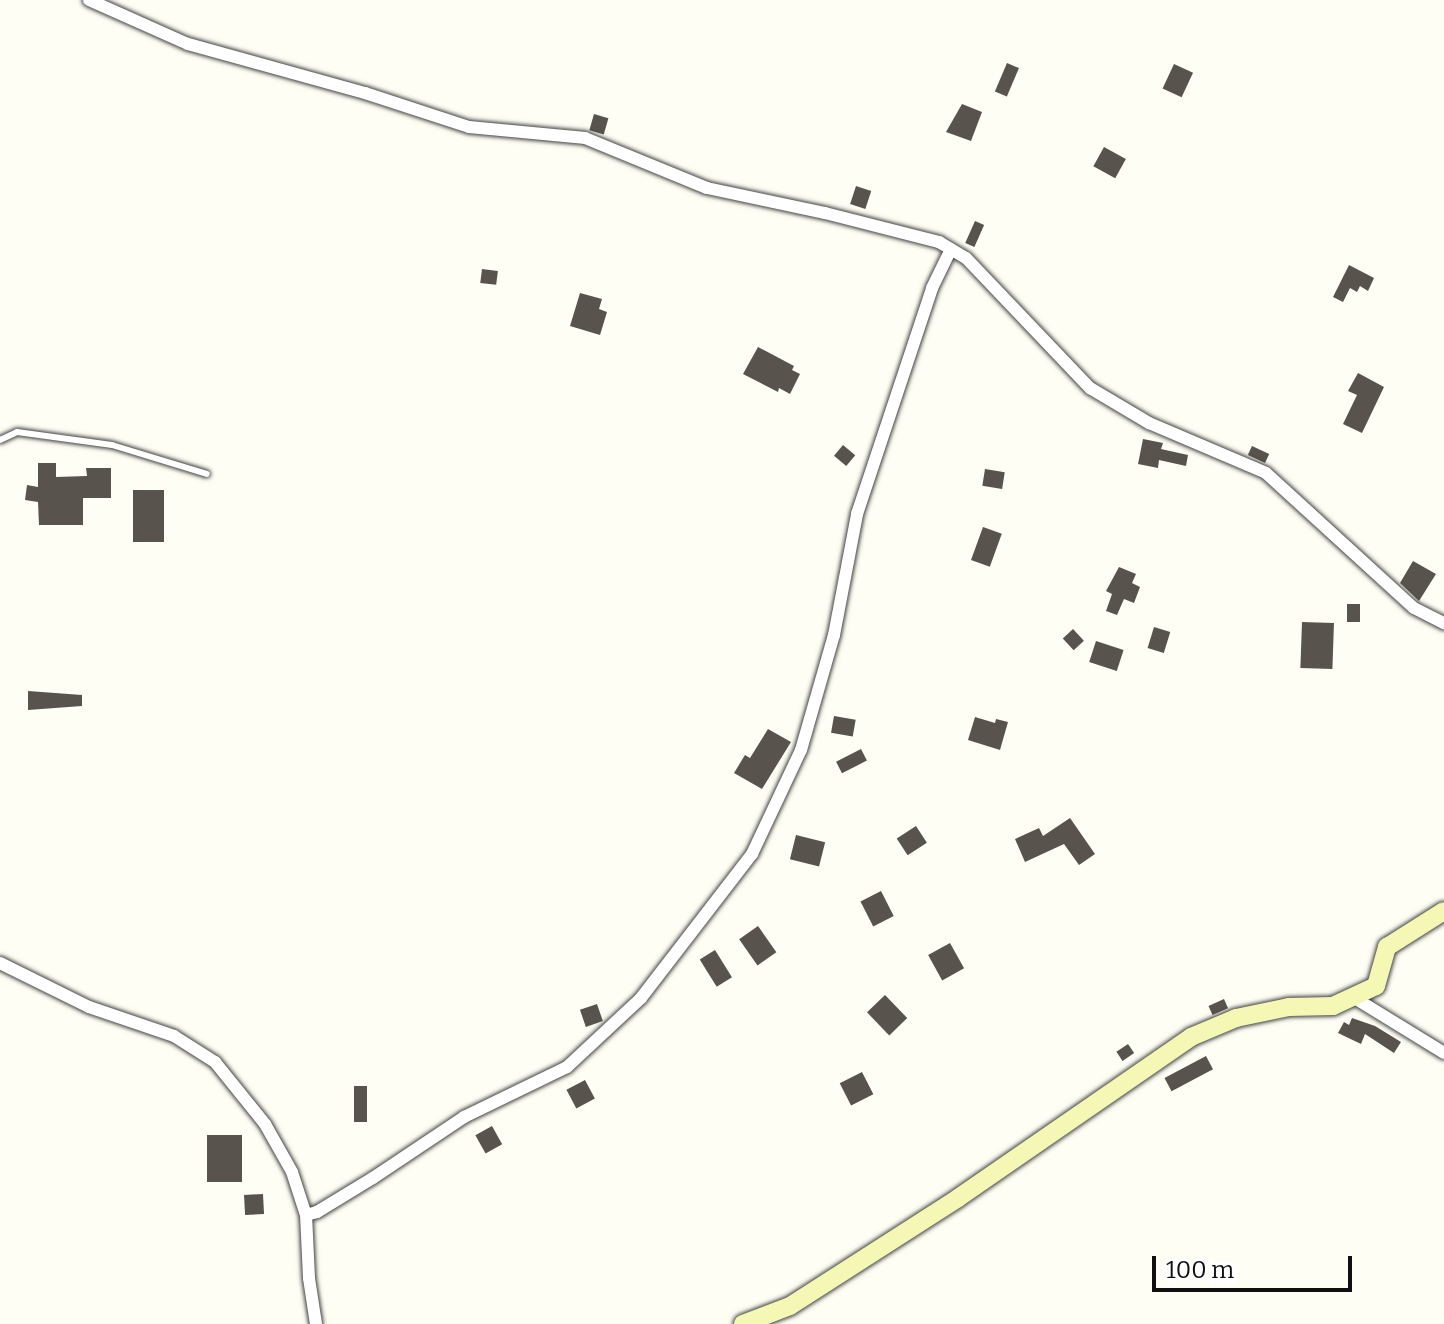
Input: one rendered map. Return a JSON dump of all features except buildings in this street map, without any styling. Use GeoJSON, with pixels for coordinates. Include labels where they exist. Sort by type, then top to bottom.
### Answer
{"type":"FeatureCollection","features":[{"type":"Feature","properties":{"kind":"street"},"geometry":{"type":"LineString","coordinates":[[89,0],[188,44],[365,93],[469,127],[585,138],[707,188],[825,213],[939,242],[966,258],[1090,388],[1149,423],[1266,473],[1414,608],[1444,623]]}},
{"type":"Feature","properties":{"kind":"street"},"geometry":{"type":"LineString","coordinates":[[306,1215],[317,1212],[373,1178],[464,1117],[567,1067],[641,998],[752,854],[801,750],[834,635],[857,514],[932,288],[951,249]]}},
{"type":"Feature","properties":{"kind":"street"},"geometry":{"type":"LineString","coordinates":[[743,1324],[790,1306],[958,1198],[1191,1037],[1236,1018],[1289,1007],[1333,1006],[1376,986],[1387,947],[1444,911]]}},
{"type":"Feature","properties":{"kind":"street"},"geometry":{"type":"LineString","coordinates":[[0,963],[89,1007],[174,1036],[215,1062],[265,1124],[292,1172],[306,1215],[309,1278],[316,1324]]}},
{"type":"Feature","properties":{"kind":"street"},"geometry":{"type":"LineString","coordinates":[[1353,997],[1444,1053]]}},
{"type":"Feature","properties":{"kind":"lane"},"geometry":{"type":"LineString","coordinates":[[0,440],[17,432],[112,445],[207,474]]}}]}
